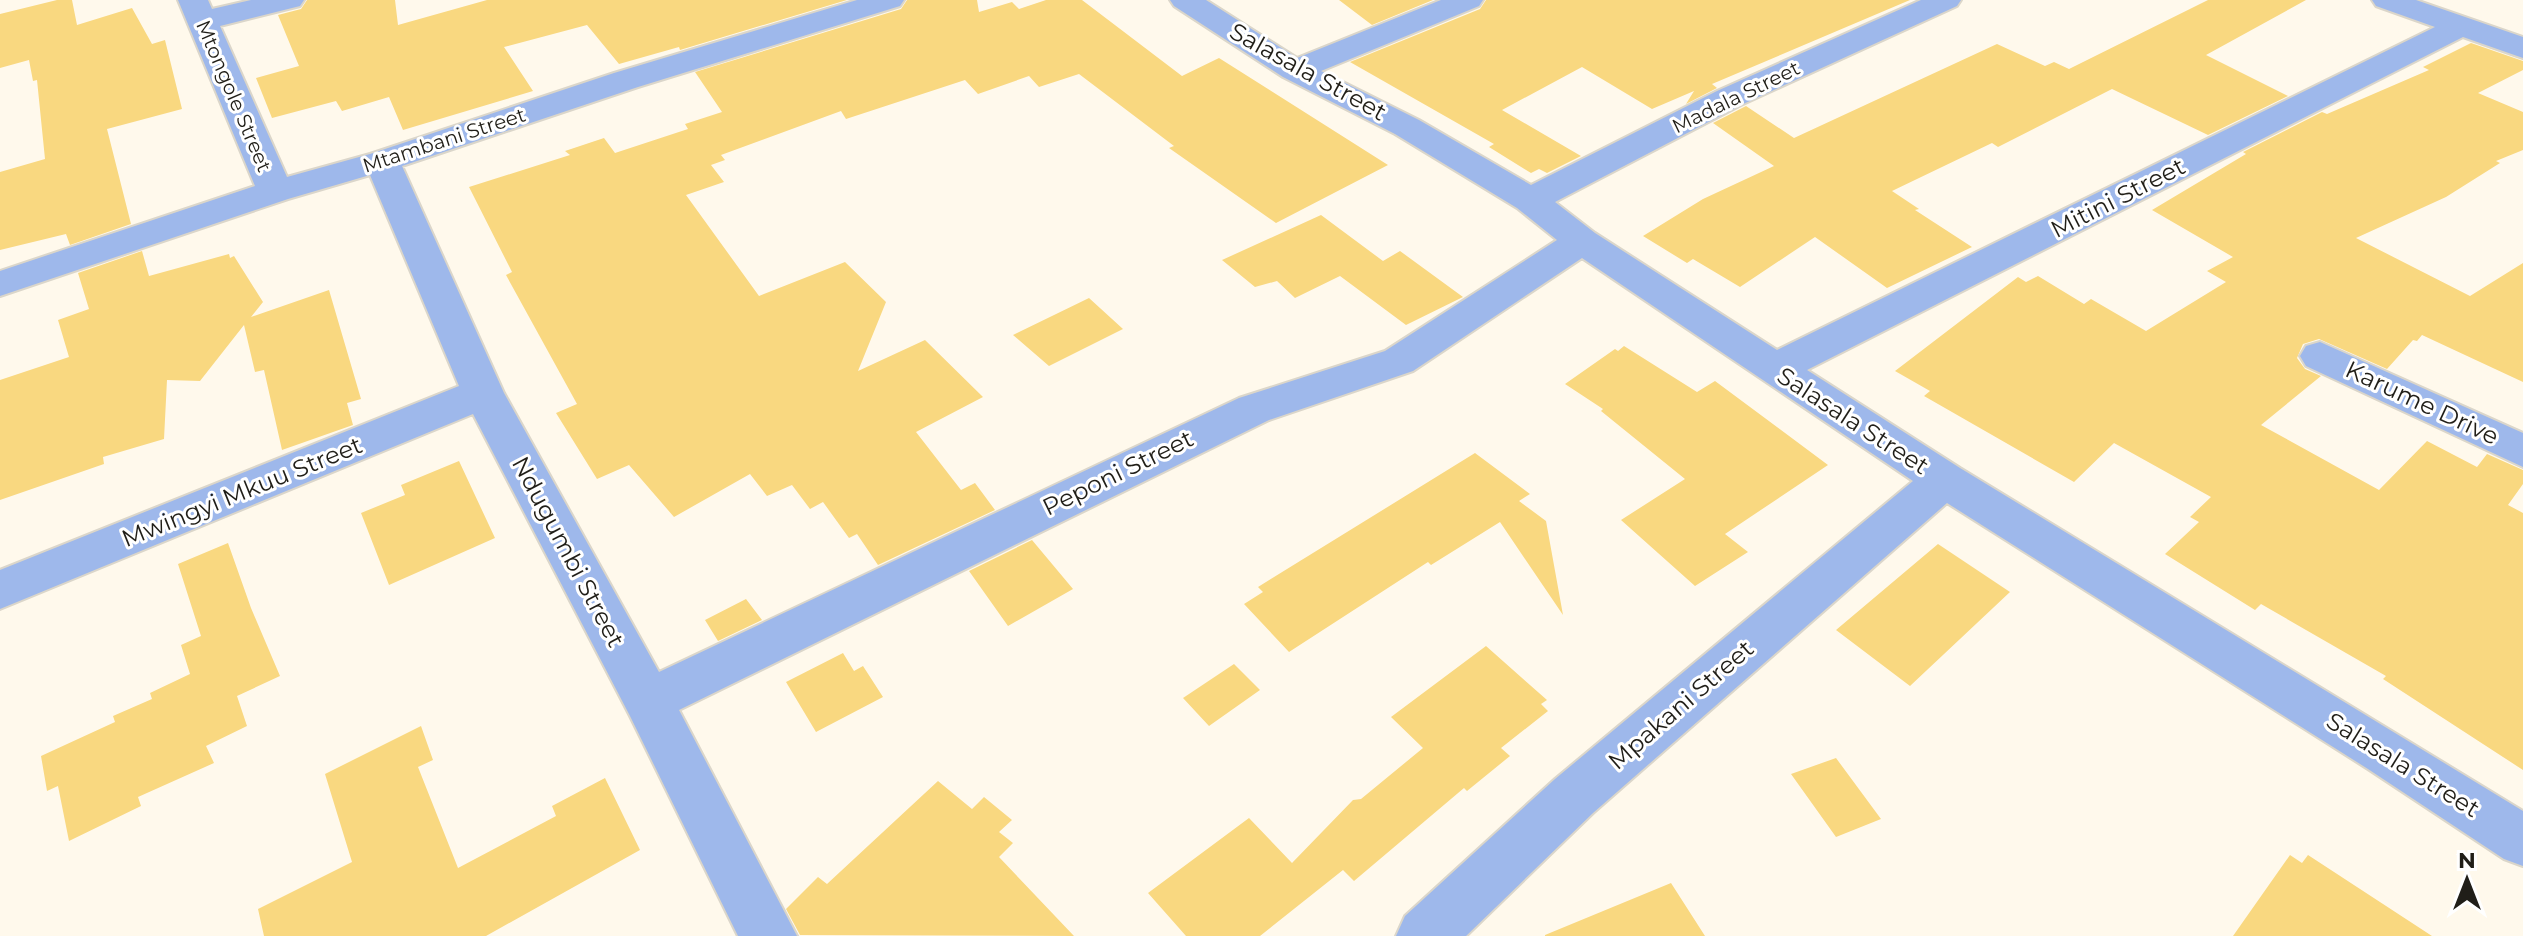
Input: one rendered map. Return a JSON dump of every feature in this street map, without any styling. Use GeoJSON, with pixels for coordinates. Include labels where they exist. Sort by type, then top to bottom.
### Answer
{"type":"FeatureCollection","features":[{"type":"Feature","properties":{"kind":"street"},"geometry":{"type":"LineString","coordinates":[[198,10],[289,0]]}},
{"type":"Feature","properties":{"kind":"street","name":"Mtambani Street"},"geometry":{"type":"LineString","coordinates":[[0,284],[275,191],[382,161],[626,80],[889,0]]}},
{"type":"Feature","properties":{"kind":"street","name":"Salasala Street"},"geometry":{"type":"LineString","coordinates":[[1185,0],[1294,70],[1407,127],[1530,200],[1582,241],[1944,480],[2523,841]]}},
{"type":"Feature","properties":{"kind":"street"},"geometry":{"type":"LineString","coordinates":[[1294,70],[1468,0]]}},
{"type":"Feature","properties":{"kind":"street","name":"Madala Street"},"geometry":{"type":"LineString","coordinates":[[1530,200],[1729,98],[1946,0]]}},
{"type":"Feature","properties":{"kind":"street"},"geometry":{"type":"LineString","coordinates":[[2387,0],[2523,48]]}},
{"type":"Feature","properties":{"kind":"street","name":"Mtongole Street"},"geometry":{"type":"LineString","coordinates":[[198,10],[275,191]]}},
{"type":"Feature","properties":{"kind":"street","name":"Mitini Street"},"geometry":{"type":"LineString","coordinates":[[1774,369],[2462,26]]}},
{"type":"Feature","properties":{"kind":"street","name":"Ndugumbi Street"},"geometry":{"type":"LineString","coordinates":[[382,161],[483,393],[648,701],[768,936]]}},
{"type":"Feature","properties":{"kind":"street","name":"Peponi Street"},"geometry":{"type":"LineString","coordinates":[[648,701],[1254,409],[1399,361],[1582,241]]}},
{"type":"Feature","properties":{"kind":"street","name":"Karume Drive"},"geometry":{"type":"LineString","coordinates":[[2320,356],[2523,451]]}},
{"type":"Feature","properties":{"kind":"street","name":"Mwingyi Mkuu Street"},"geometry":{"type":"LineString","coordinates":[[0,590],[483,393]]}},
{"type":"Feature","properties":{"kind":"street","name":"Mpakani Street"},"geometry":{"type":"LineString","coordinates":[[1425,936],[1574,796],[1944,480]]}},
{"type":"Feature","properties":{"kind":"building"},"geometry":{"type":"Polygon","coordinates":[[[57,0],[72,0],[77,25],[132,8],[152,44],[165,40],[182,109],[107,129],[131,224],[70,245],[66,234],[0,250],[0,172],[45,159],[37,80],[33,81],[29,60],[0,68],[0,14],[57,0]]]}},
{"type":"Feature","properties":{"kind":"building"},"geometry":{"type":"Polygon","coordinates":[[[307,0],[395,0],[398,25],[487,0],[847,0],[680,50],[679,47],[619,64],[587,25],[504,47],[533,91],[403,130],[389,97],[342,111],[336,101],[272,118],[256,78],[299,66],[278,15],[301,9],[307,0]]]}},
{"type":"Feature","properties":{"kind":"building"},"geometry":{"type":"Polygon","coordinates":[[[907,0],[977,0],[979,12],[1012,2],[1019,9],[1046,0],[1082,0],[1182,76],[1219,58],[1388,165],[1276,223],[1169,148],[1174,146],[1079,74],[1039,87],[1029,76],[978,94],[965,80],[846,119],[841,111],[721,155],[725,160],[711,165],[724,182],[686,195],[759,296],[845,262],[886,302],[858,371],[925,340],[983,397],[916,432],[961,490],[975,483],[995,510],[878,565],[857,534],[849,538],[823,502],[810,509],[792,485],[767,496],[750,474],[674,517],[629,465],[597,479],[556,413],[577,404],[506,275],[512,272],[469,187],[570,155],[565,151],[604,138],[615,153],[688,129],[685,124],[722,112],[695,72],[901,9],[907,0]]]}},
{"type":"Feature","properties":{"kind":"building"},"geometry":{"type":"Polygon","coordinates":[[[1339,0],[1433,0],[1372,25],[1339,0]]]}},
{"type":"Feature","properties":{"kind":"building"},"geometry":{"type":"Polygon","coordinates":[[[1486,0],[1910,0],[1712,84],[1717,88],[1686,104],[1694,91],[1652,109],[1582,67],[1502,110],[1581,156],[1547,173],[1539,169],[1531,173],[1489,147],[1494,144],[1350,62],[1480,9],[1486,0]]]}},
{"type":"Feature","properties":{"kind":"building"},"geometry":{"type":"Polygon","coordinates":[[[2208,0],[2306,0],[2206,55],[2288,96],[2208,135],[2112,89],[1998,147],[1992,143],[1892,191],[1972,247],[1887,288],[1815,237],[1740,287],[1693,259],[1687,263],[1643,236],[1703,199],[1774,166],[1713,123],[1746,106],[1794,138],[1997,44],[2045,66],[2054,62],[2069,69],[2208,0]]]}},
{"type":"Feature","properties":{"kind":"building"},"geometry":{"type":"Polygon","coordinates":[[[2471,43],[2523,61],[2523,70],[2478,93],[2523,112],[2523,150],[2496,161],[2500,163],[2446,197],[2356,238],[2470,296],[2523,263],[2523,382],[2422,335],[2417,341],[2413,340],[2387,369],[2319,339],[2303,344],[2297,358],[2305,369],[2321,376],[2261,425],[2379,490],[2427,441],[2477,467],[2487,454],[2523,470],[2523,484],[2508,505],[2523,513],[2523,770],[2383,679],[2386,676],[2261,604],[2255,610],[2165,554],[2199,522],[2190,517],[2211,497],[2114,443],[2074,482],[1924,396],[1930,391],[1895,371],[2018,277],[2026,282],[2038,276],[2084,304],[2091,299],[2146,331],[2226,282],[2207,271],[2233,257],[2152,210],[2246,154],[2243,152],[2322,112],[2327,114],[2429,70],[2423,67],[2471,43]]]}},
{"type":"Feature","properties":{"kind":"building"},"geometry":{"type":"Polygon","coordinates":[[[1321,215],[1383,261],[1400,251],[1463,297],[1406,325],[1340,276],[1295,298],[1277,281],[1255,287],[1222,260],[1321,215]]]}},
{"type":"Feature","properties":{"kind":"building"},"geometry":{"type":"Polygon","coordinates":[[[142,251],[149,276],[229,254],[230,258],[234,256],[263,302],[251,317],[329,290],[361,399],[347,403],[353,425],[282,450],[264,370],[255,372],[244,325],[200,381],[167,380],[164,439],[103,457],[104,464],[0,500],[0,380],[69,357],[58,320],[89,309],[78,273],[142,251]]]}},
{"type":"Feature","properties":{"kind":"building"},"geometry":{"type":"Polygon","coordinates":[[[1089,298],[1123,329],[1049,366],[1013,335],[1089,298]]]}},
{"type":"Feature","properties":{"kind":"building"},"geometry":{"type":"Polygon","coordinates":[[[1624,346],[1697,392],[1715,381],[1828,465],[1725,534],[1748,552],[1695,586],[1621,520],[1685,479],[1601,411],[1603,409],[1565,384],[1624,346]]]}},
{"type":"Feature","properties":{"kind":"building"},"geometry":{"type":"Polygon","coordinates":[[[1475,453],[1530,494],[1519,501],[1546,521],[1563,615],[1500,522],[1431,565],[1428,562],[1289,652],[1244,604],[1263,592],[1258,587],[1475,453]]]}},
{"type":"Feature","properties":{"kind":"building"},"geometry":{"type":"Polygon","coordinates":[[[459,461],[495,538],[389,585],[361,513],[405,495],[401,485],[459,461]]]}},
{"type":"Feature","properties":{"kind":"building"},"geometry":{"type":"Polygon","coordinates":[[[1032,540],[1073,589],[1008,626],[969,571],[1032,540]]]}},
{"type":"Feature","properties":{"kind":"building"},"geometry":{"type":"Polygon","coordinates":[[[228,543],[280,676],[237,696],[247,726],[206,746],[214,763],[138,797],[141,806],[69,841],[58,786],[47,791],[41,756],[115,722],[113,716],[152,699],[150,693],[190,674],[181,645],[201,636],[178,564],[228,543]]]}},
{"type":"Feature","properties":{"kind":"building"},"geometry":{"type":"Polygon","coordinates":[[[1938,544],[2010,592],[1910,686],[1836,630],[1938,544]]]}},
{"type":"Feature","properties":{"kind":"building"},"geometry":{"type":"Polygon","coordinates":[[[746,599],[762,620],[718,641],[705,620],[746,599]]]}},
{"type":"Feature","properties":{"kind":"building"},"geometry":{"type":"Polygon","coordinates":[[[1486,646],[1547,700],[1541,704],[1548,711],[1501,748],[1510,756],[1467,791],[1464,788],[1354,881],[1343,870],[1260,936],[1186,936],[1148,893],[1249,818],[1292,863],[1353,800],[1361,799],[1423,748],[1391,717],[1486,646]]]}},
{"type":"Feature","properties":{"kind":"building"},"geometry":{"type":"Polygon","coordinates":[[[843,653],[854,671],[863,666],[883,697],[816,732],[786,682],[843,653]]]}},
{"type":"Feature","properties":{"kind":"building"},"geometry":{"type":"Polygon","coordinates":[[[1234,664],[1260,690],[1209,726],[1183,698],[1234,664]]]}},
{"type":"Feature","properties":{"kind":"building"},"geometry":{"type":"Polygon","coordinates":[[[421,726],[433,760],[418,767],[458,868],[556,816],[552,806],[605,778],[640,850],[486,936],[264,936],[258,909],[352,862],[325,774],[421,726]]]}},
{"type":"Feature","properties":{"kind":"building"},"geometry":{"type":"Polygon","coordinates":[[[1836,758],[1881,819],[1836,837],[1791,774],[1836,758]]]}},
{"type":"Feature","properties":{"kind":"building"},"geometry":{"type":"Polygon","coordinates":[[[938,781],[972,809],[984,797],[1012,820],[999,832],[1013,843],[999,857],[1074,936],[800,935],[786,909],[818,877],[827,884],[938,781]]]}},
{"type":"Feature","properties":{"kind":"building"},"geometry":{"type":"Polygon","coordinates":[[[2290,855],[2302,863],[2308,855],[2432,936],[2233,936],[2290,855]]]}},
{"type":"Feature","properties":{"kind":"building"},"geometry":{"type":"Polygon","coordinates":[[[1671,883],[1705,936],[1545,936],[1545,935],[1671,883]]]}}]}
